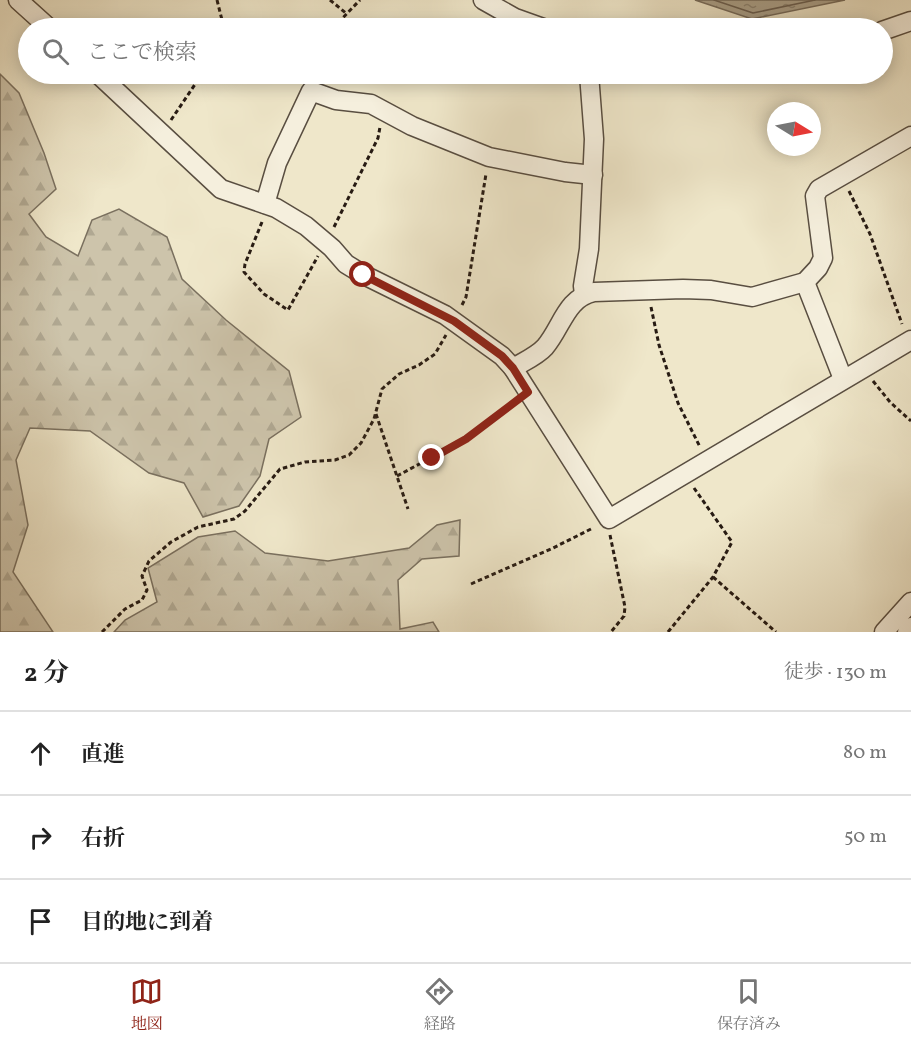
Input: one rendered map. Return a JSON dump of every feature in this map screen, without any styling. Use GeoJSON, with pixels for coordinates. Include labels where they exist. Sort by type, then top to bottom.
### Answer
{"type":"FeatureCollection","features":[{"type":"Feature","properties":{"kind":"street"},"geometry":{"type":"LineString","coordinates":[[18,0],[38,18]]}},
{"type":"Feature","properties":{"kind":"street"},"geometry":{"type":"LineString","coordinates":[[483,0],[515,18]]}},
{"type":"Feature","properties":{"kind":"street"},"geometry":{"type":"LineString","coordinates":[[893,27],[911,21]]}},
{"type":"Feature","properties":{"kind":"street"},"geometry":{"type":"LineString","coordinates":[[108,84],[221,189],[276,208],[306,226],[332,248],[346,264],[454,321],[502,356],[513,368],[609,519],[910,340]]}},
{"type":"Feature","properties":{"kind":"street"},"geometry":{"type":"LineString","coordinates":[[584,294],[583,286],[589,249],[594,139],[590,84]]}},
{"type":"Feature","properties":{"kind":"street"},"geometry":{"type":"LineString","coordinates":[[265,204],[277,163],[311,91],[336,100],[371,104],[412,126],[489,157],[565,172],[593,175]]}},
{"type":"Feature","properties":{"kind":"street"},"geometry":{"type":"LineString","coordinates":[[513,368],[544,348],[569,307],[584,294],[648,290],[711,290],[752,297],[805,282],[818,268],[823,258],[815,196],[819,189],[911,136]]}},
{"type":"Feature","properties":{"kind":"street"},"geometry":{"type":"LineString","coordinates":[[805,282],[843,380]]}},
{"type":"Feature","properties":{"kind":"street"},"geometry":{"type":"LineString","coordinates":[[884,632],[911,602]]}},
{"type":"Feature","properties":{"kind":"street"},"geometry":{"type":"LineString","coordinates":[[907,632],[911,627]]}},
{"type":"Feature","properties":{"kind":"path"},"geometry":{"type":"LineString","coordinates":[[218,0],[222,18]]}},
{"type":"Feature","properties":{"kind":"path"},"geometry":{"type":"LineString","coordinates":[[330,0],[346,14]]}},
{"type":"Feature","properties":{"kind":"path"},"geometry":{"type":"LineString","coordinates":[[343,18],[360,0]]}},
{"type":"Feature","properties":{"kind":"path"},"geometry":{"type":"LineString","coordinates":[[161,134],[181,109],[196,84]]}},
{"type":"Feature","properties":{"kind":"path"},"geometry":{"type":"LineString","coordinates":[[102,632],[125,609],[142,600],[147,590],[142,576],[149,561],[171,542],[198,528],[234,519],[244,511],[280,469],[305,462],[335,460],[349,455],[361,443],[376,412],[382,389],[399,374],[419,365],[435,354],[465,297],[489,157]]}},
{"type":"Feature","properties":{"kind":"path"},"geometry":{"type":"LineString","coordinates":[[841,176],[870,234],[910,340]]}},
{"type":"Feature","properties":{"kind":"path"},"geometry":{"type":"LineString","coordinates":[[648,290],[659,345],[678,403],[706,461]]}},
{"type":"Feature","properties":{"kind":"path"},"geometry":{"type":"LineString","coordinates":[[863,368],[890,402],[911,422]]}},
{"type":"Feature","properties":{"kind":"path"},"geometry":{"type":"LineString","coordinates":[[397,476],[466,439],[528,392]]}},
{"type":"Feature","properties":{"kind":"path"},"geometry":{"type":"LineString","coordinates":[[376,412],[408,509]]}},
{"type":"Feature","properties":{"kind":"path"},"geometry":{"type":"LineString","coordinates":[[668,632],[713,577],[732,542],[685,474]]}},
{"type":"Feature","properties":{"kind":"path"},"geometry":{"type":"LineString","coordinates":[[471,584],[553,548],[609,519],[610,537],[625,607],[624,616],[611,632]]}},
{"type":"Feature","properties":{"kind":"path"},"geometry":{"type":"LineString","coordinates":[[713,577],[776,632]]}},
{"type":"Feature","properties":{"kind":"green space"},"geometry":{"type":"Polygon","coordinates":[[[0,74],[19,93],[56,189],[29,214],[46,237],[78,256],[92,220],[119,209],[167,237],[182,279],[226,320],[289,371],[301,417],[269,439],[260,476],[239,506],[203,517],[184,483],[149,473],[90,431],[30,428],[16,460],[28,525],[13,572],[53,632],[0,632],[0,74]]]}},
{"type":"Feature","properties":{"kind":"green space"},"geometry":{"type":"Polygon","coordinates":[[[460,520],[459,556],[422,559],[398,580],[400,629],[433,622],[439,632],[114,632],[125,620],[157,602],[148,568],[198,537],[235,531],[265,553],[328,561],[409,548],[437,525],[460,520]]]}},
{"type":"Feature","properties":{"kind":"water"},"geometry":{"type":"Polygon","coordinates":[[[695,0],[845,0],[757,18],[749,18],[695,0]]]}},
{"type":"Feature","properties":{"kind":"route"},"geometry":{"type":"LineString","coordinates":[[363,275],[454,321],[502,356],[513,368],[528,392],[466,439],[432,458]]}}]}
